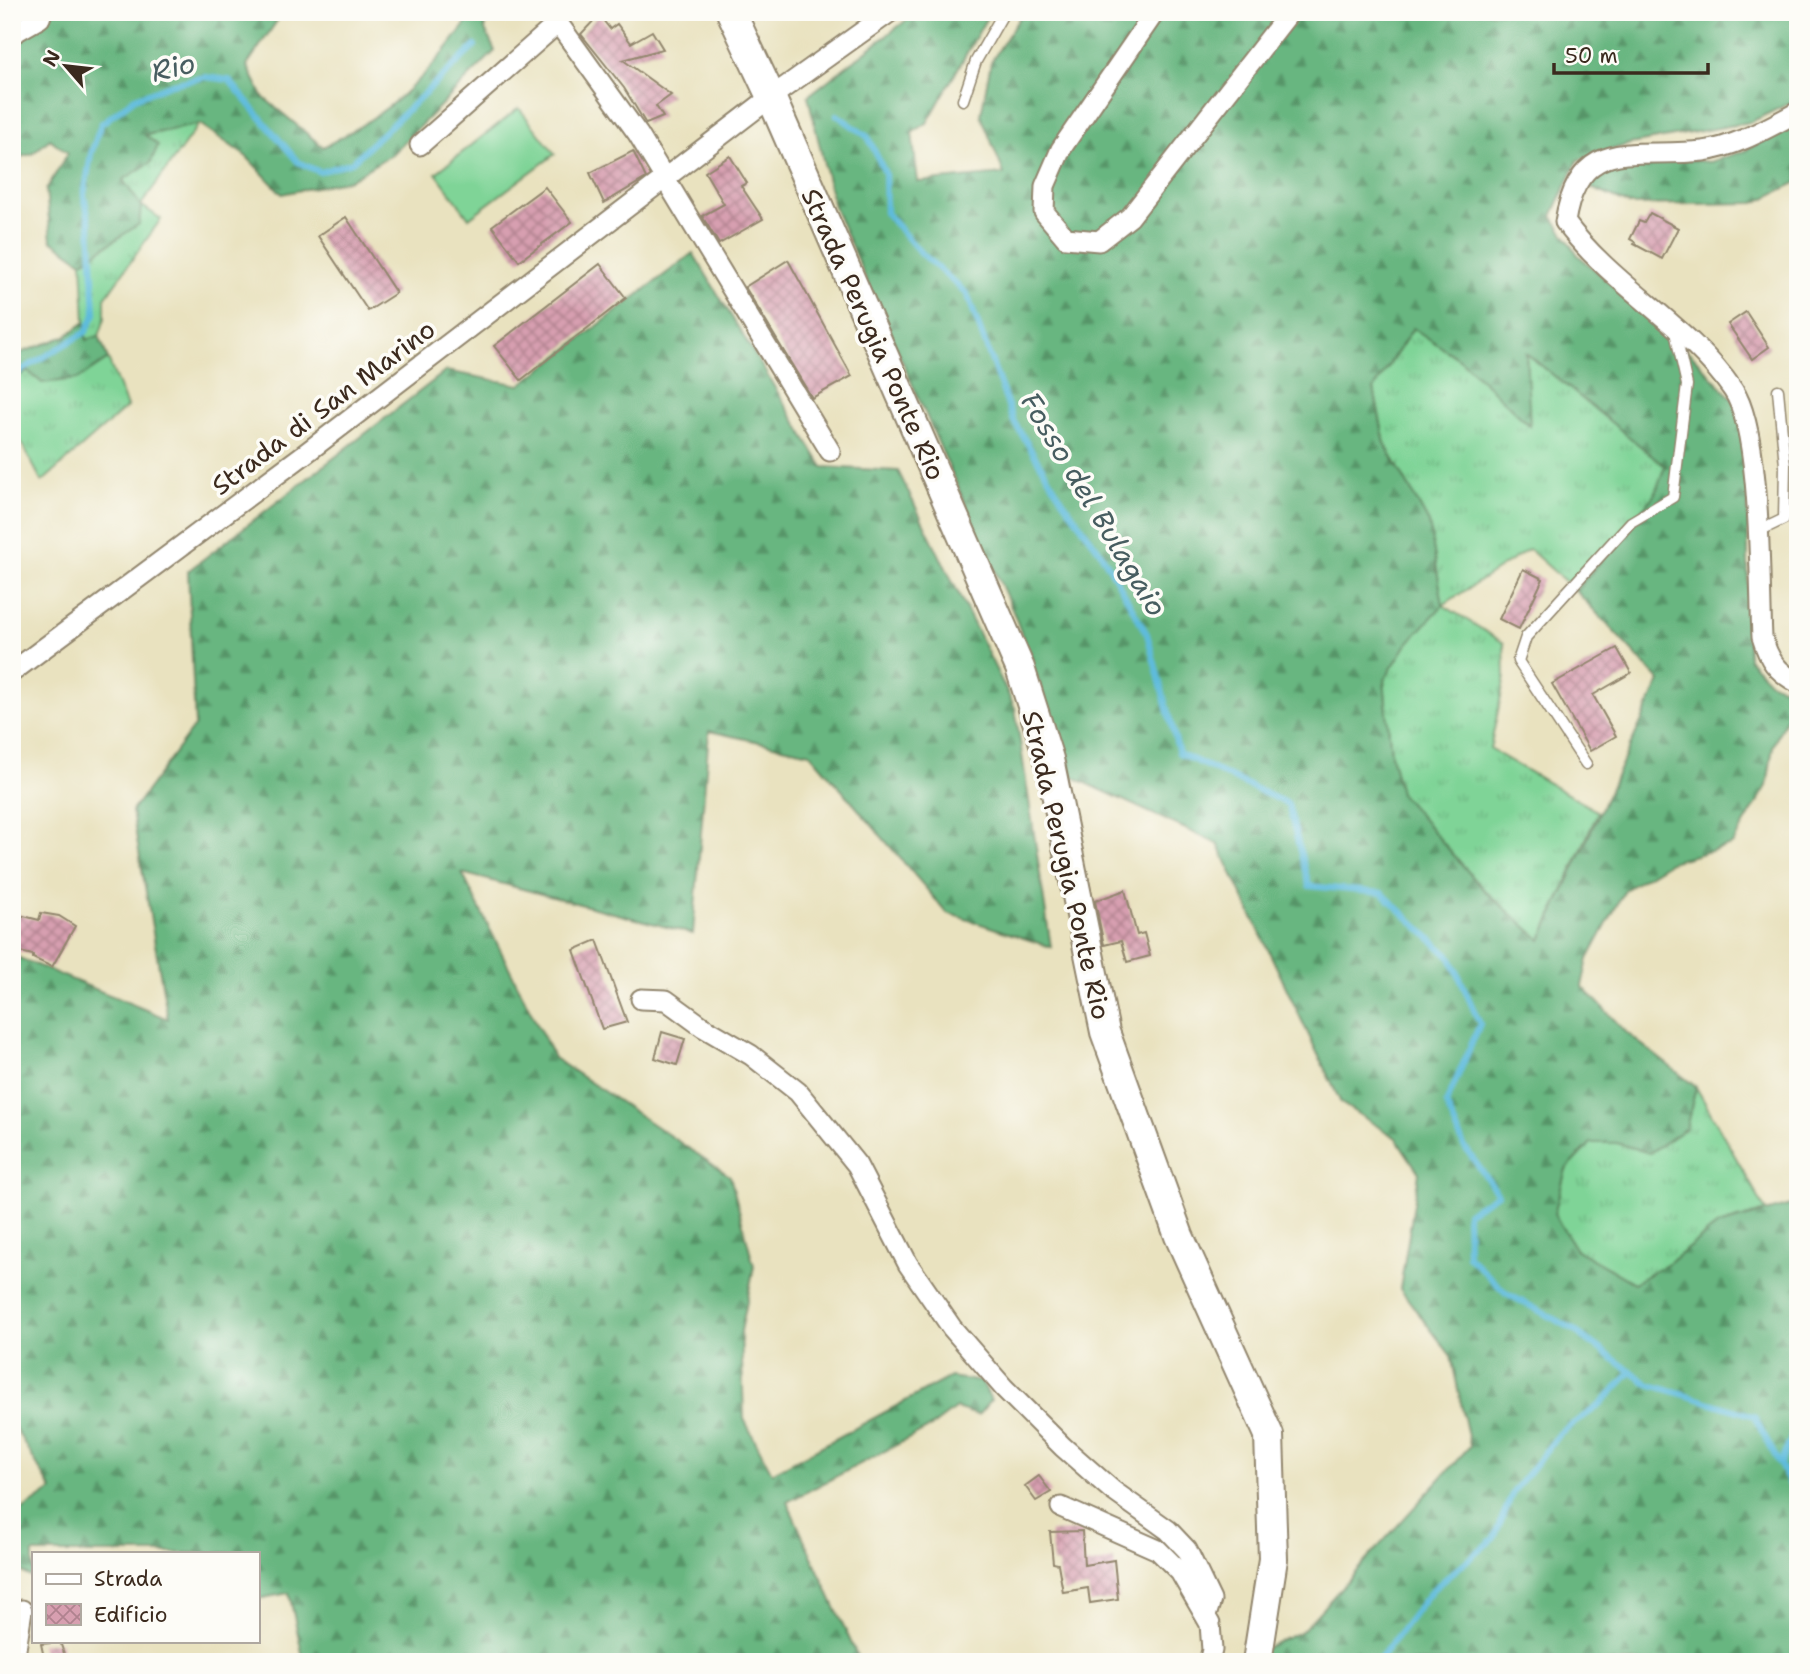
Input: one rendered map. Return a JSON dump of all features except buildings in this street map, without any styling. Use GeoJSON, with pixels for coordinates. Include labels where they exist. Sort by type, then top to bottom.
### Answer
{"type":"FeatureCollection","features":[{"type":"Feature","properties":{"kind":"main road","name":"Strada Perugia Ponte Rio"},"geometry":{"type":"LineString","coordinates":[[731,12],[771,97],[1020,668],[1049,759],[1105,1032],[1179,1236],[1269,1435],[1273,1559],[1257,1662]]}},
{"type":"Feature","properties":{"kind":"street"},"geometry":{"type":"LineString","coordinates":[[12,34],[40,18],[42,12]]}},
{"type":"Feature","properties":{"kind":"street","name":"Strada di San Marino"},"geometry":{"type":"LineString","coordinates":[[12,672],[771,97],[890,12]]}},
{"type":"Feature","properties":{"kind":"street"},"geometry":{"type":"LineString","coordinates":[[1154,12],[1061,149],[1045,186],[1044,212],[1066,238],[1099,242],[1130,217],[1290,12]]}},
{"type":"Feature","properties":{"kind":"street"},"geometry":{"type":"LineString","coordinates":[[420,145],[554,18],[638,134],[663,181],[830,451]]}},
{"type":"Feature","properties":{"kind":"street"},"geometry":{"type":"LineString","coordinates":[[1798,112],[1756,134],[1705,151],[1619,154],[1588,165],[1569,192],[1564,222],[1586,251],[1712,364],[1735,393],[1752,444],[1762,637],[1769,660],[1782,674],[1798,683]]}},
{"type":"Feature","properties":{"kind":"street"},"geometry":{"type":"LineString","coordinates":[[641,999],[666,1000],[703,1027],[751,1055],[798,1091],[857,1165],[908,1264],[952,1328],[1004,1388],[1063,1447],[1112,1490],[1168,1530],[1187,1550],[1212,1600],[1206,1616]]}},
{"type":"Feature","properties":{"kind":"street"},"geometry":{"type":"LineString","coordinates":[[1061,1507],[1158,1550],[1180,1572],[1210,1624],[1212,1650],[1209,1662]]}},
{"type":"Feature","properties":{"kind":"street"},"geometry":{"type":"LineString","coordinates":[[14,1662],[22,1610]]}},
{"type":"Feature","properties":{"kind":"lane"},"geometry":{"type":"LineString","coordinates":[[963,100],[976,61],[1004,12]]}},
{"type":"Feature","properties":{"kind":"lane"},"geometry":{"type":"LineString","coordinates":[[1586,764],[1518,661],[1526,637],[1631,523],[1674,497],[1687,385],[1674,328]]}},
{"type":"Feature","properties":{"kind":"lane"},"geometry":{"type":"LineString","coordinates":[[1756,532],[1784,519],[1786,498],[1778,390]]}},
{"type":"Feature","properties":{"kind":"green space"},"geometry":{"type":"Polygon","coordinates":[[[12,12],[283,12],[247,65],[263,97],[323,147],[370,120],[408,90],[442,55],[474,12],[484,12],[485,30],[495,51],[392,154],[349,180],[282,194],[247,157],[200,124],[145,135],[158,145],[151,162],[123,180],[141,206],[139,224],[82,262],[51,240],[46,190],[68,153],[50,139],[32,154],[12,159],[12,12]]]}},
{"type":"Feature","properties":{"kind":"green space"},"geometry":{"type":"Polygon","coordinates":[[[917,12],[990,12],[927,123],[912,133],[918,182],[1004,174],[981,115],[991,62],[1023,12],[1798,12],[1798,99],[1751,122],[1630,144],[1578,160],[1552,216],[1578,255],[1695,358],[1734,401],[1748,450],[1748,659],[1770,682],[1797,694],[1773,746],[1767,786],[1732,845],[1670,862],[1625,890],[1588,959],[1582,986],[1627,1033],[1696,1087],[1686,1128],[1649,1153],[1617,1143],[1591,1143],[1566,1169],[1554,1214],[1575,1249],[1634,1283],[1670,1262],[1718,1225],[1798,1203],[1798,1662],[1235,1662],[1302,1631],[1470,1446],[1451,1356],[1400,1289],[1419,1173],[1396,1138],[1341,1103],[1218,844],[1073,777],[1015,616],[834,207],[808,96],[917,12]],[[1413,328],[1374,389],[1385,444],[1429,523],[1443,605],[1407,644],[1384,680],[1391,754],[1400,793],[1484,890],[1541,940],[1660,681],[1576,591],[1655,494],[1665,466],[1526,353],[1530,426],[1462,361],[1413,328]]]}},
{"type":"Feature","properties":{"kind":"green space"},"geometry":{"type":"Polygon","coordinates":[[[519,108],[555,154],[469,218],[436,173],[519,108]]]}},
{"type":"Feature","properties":{"kind":"green space"},"geometry":{"type":"Polygon","coordinates":[[[1798,122],[1798,182],[1755,203],[1631,205],[1584,185],[1612,161],[1674,158],[1710,162],[1744,151],[1798,122]]]}},
{"type":"Feature","properties":{"kind":"green space"},"geometry":{"type":"Polygon","coordinates":[[[199,124],[141,205],[161,219],[105,298],[105,318],[99,336],[86,341],[82,262],[139,224],[141,206],[123,180],[144,135],[199,124]]]}},
{"type":"Feature","properties":{"kind":"green space"},"geometry":{"type":"Polygon","coordinates":[[[693,253],[823,467],[898,471],[1015,708],[1051,947],[947,913],[810,753],[709,731],[693,934],[462,873],[554,1058],[730,1176],[754,1266],[741,1331],[744,1419],[772,1473],[950,1377],[982,1382],[991,1400],[978,1415],[956,1408],[931,1427],[787,1502],[860,1662],[304,1662],[289,1593],[259,1599],[259,1552],[32,1552],[32,1577],[12,1567],[12,1517],[52,1490],[12,1423],[12,955],[168,1019],[132,811],[195,725],[188,571],[446,371],[520,385],[693,253]]]}},
{"type":"Feature","properties":{"kind":"green space"},"geometry":{"type":"Polygon","coordinates":[[[85,322],[86,340],[99,336],[108,359],[78,379],[42,383],[28,371],[12,380],[12,356],[66,336],[85,322]]]}},
{"type":"Feature","properties":{"kind":"green space"},"geometry":{"type":"Polygon","coordinates":[[[1413,328],[1462,361],[1529,425],[1526,353],[1665,466],[1655,494],[1576,591],[1529,549],[1443,605],[1429,523],[1385,444],[1374,389],[1413,328]]]}},
{"type":"Feature","properties":{"kind":"green space"},"geometry":{"type":"Polygon","coordinates":[[[108,359],[127,407],[42,482],[12,425],[12,380],[28,371],[78,379],[108,359]]]}},
{"type":"Feature","properties":{"kind":"green space"},"geometry":{"type":"Polygon","coordinates":[[[1443,605],[1504,643],[1505,677],[1490,749],[1598,812],[1541,940],[1484,890],[1400,794],[1391,754],[1384,680],[1407,644],[1443,605]]]}},
{"type":"Feature","properties":{"kind":"green space"},"geometry":{"type":"Polygon","coordinates":[[[1696,1087],[1766,1211],[1718,1225],[1670,1262],[1634,1283],[1575,1249],[1554,1214],[1566,1169],[1591,1143],[1617,1143],[1650,1153],[1686,1128],[1696,1087]]]}},
{"type":"Feature","properties":{"kind":"waterway","name":"Rio"},"geometry":{"type":"LineString","coordinates":[[12,376],[86,332],[95,314],[90,225],[84,195],[91,154],[101,124],[135,98],[172,84],[205,77],[229,80],[298,162],[320,172],[352,162],[475,46]]}},
{"type":"Feature","properties":{"kind":"waterway","name":"Fosso del Bulagaio"},"geometry":{"type":"LineString","coordinates":[[837,115],[868,137],[885,173],[886,213],[919,251],[967,294],[1014,422],[1063,501],[1101,553],[1147,634],[1179,753],[1288,804],[1309,886],[1382,893],[1451,958],[1480,1024],[1446,1104],[1464,1146],[1498,1194],[1467,1213],[1468,1256],[1506,1293],[1571,1328],[1648,1384],[1754,1416],[1798,1499]]}},
{"type":"Feature","properties":{"kind":"waterway"},"geometry":{"type":"LineString","coordinates":[[1377,1662],[1432,1590],[1494,1538],[1513,1492],[1560,1433],[1600,1405],[1631,1372]]}},
{"type":"Feature","properties":{"kind":"waterway"},"geometry":{"type":"LineString","coordinates":[[1780,1464],[1798,1423]]}}]}
